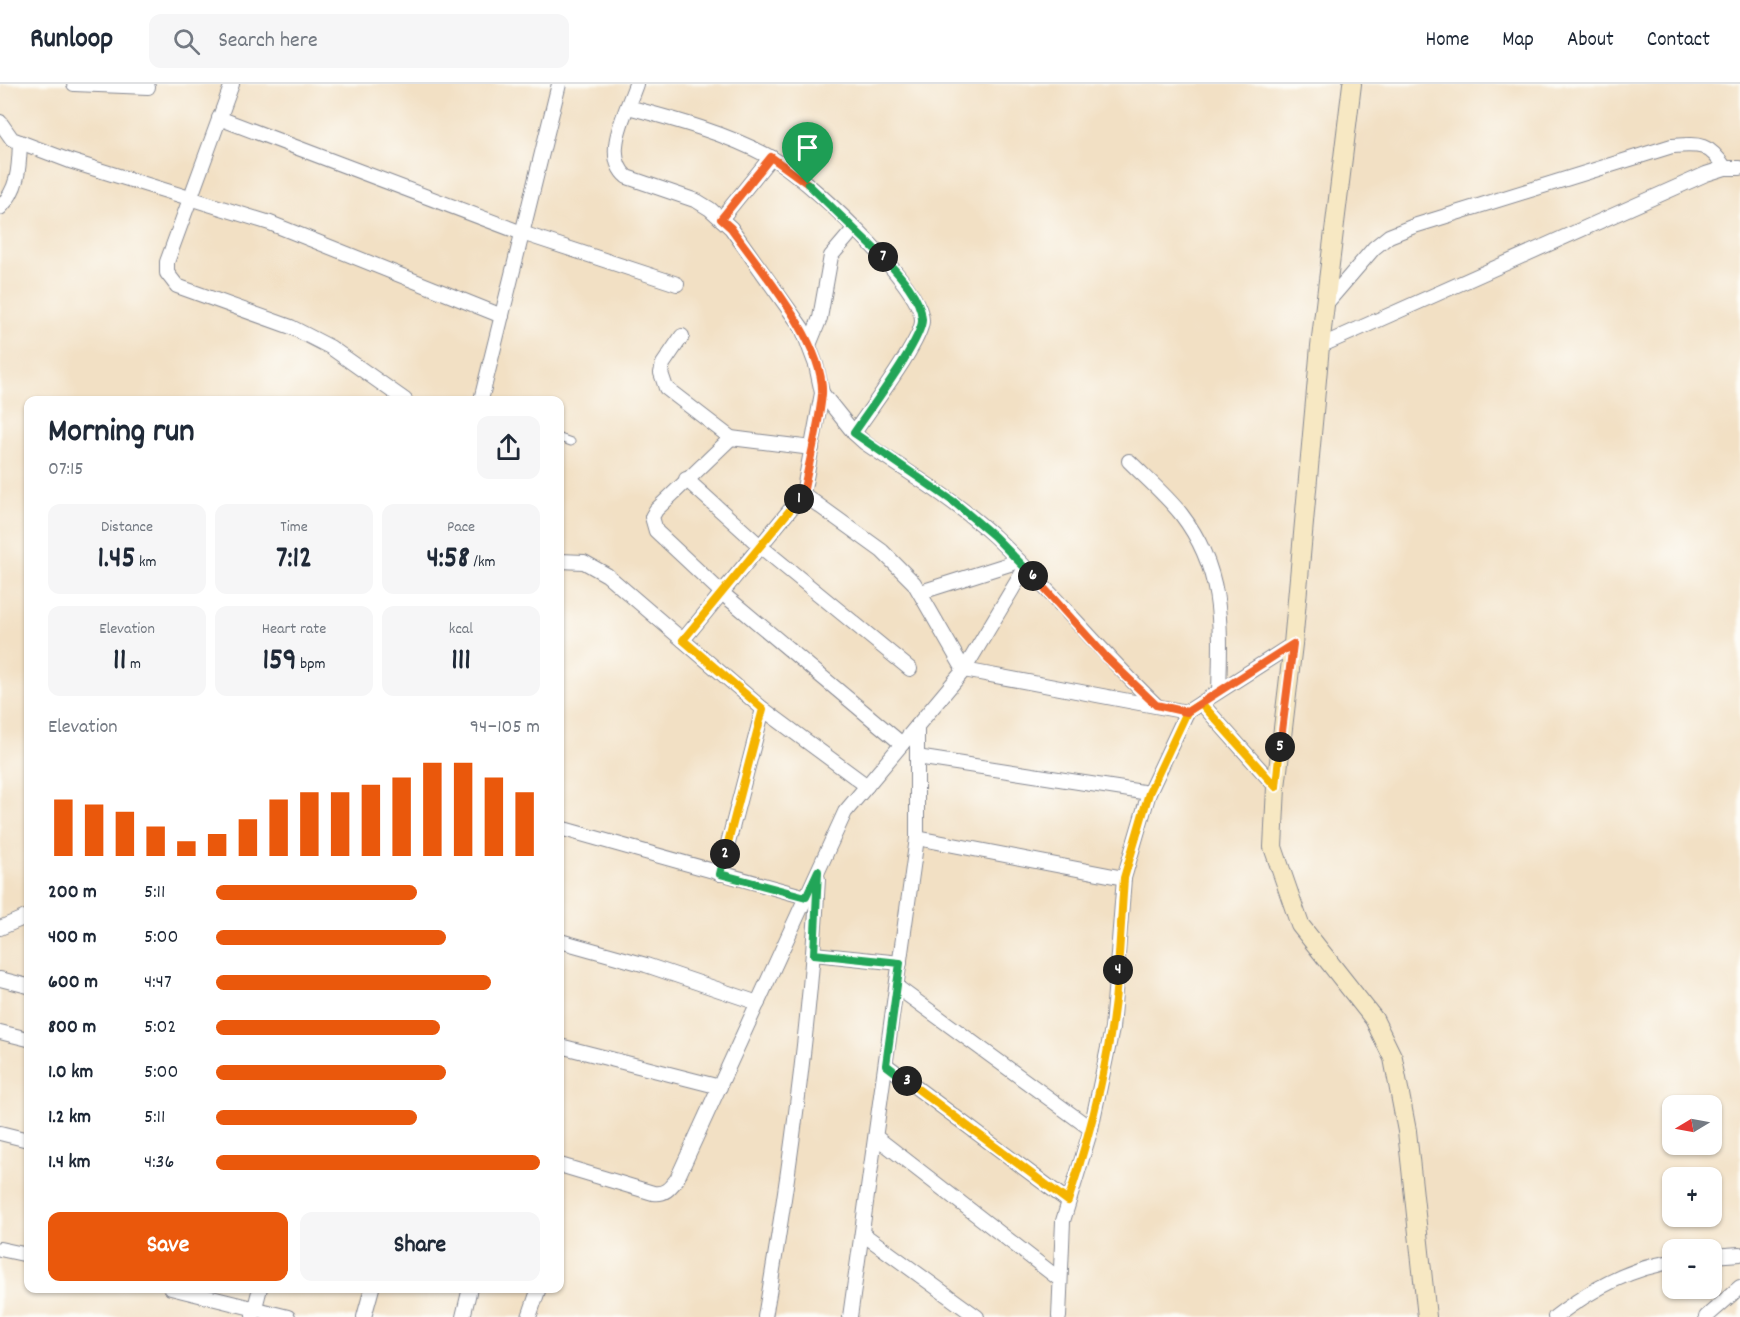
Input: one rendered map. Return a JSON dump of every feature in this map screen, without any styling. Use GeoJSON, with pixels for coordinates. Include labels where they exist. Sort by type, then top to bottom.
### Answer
{"type":"FeatureCollection","features":[{"type":"Feature","properties":{"kind":"street"},"geometry":{"type":"LineString","coordinates":[[74,84],[148,87]]}},
{"type":"Feature","properties":{"kind":"street"},"geometry":{"type":"LineString","coordinates":[[232,84],[167,262],[167,273],[177,286],[291,327],[330,347],[399,396]]}},
{"type":"Feature","properties":{"kind":"street"},"geometry":{"type":"LineString","coordinates":[[482,396],[559,84]]}},
{"type":"Feature","properties":{"kind":"street"},"geometry":{"type":"LineString","coordinates":[[636,84],[615,151],[619,170],[627,177],[697,201],[731,228],[802,328],[822,393],[854,433],[954,502],[1022,564],[1106,657],[1156,705]]}},
{"type":"Feature","properties":{"kind":"street"},"geometry":{"type":"LineString","coordinates":[[1356,86],[1320,346],[1293,644],[1276,787],[1273,847],[1300,925],[1374,1019],[1393,1058],[1407,1131],[1427,1317]]}},
{"type":"Feature","properties":{"kind":"street"},"geometry":{"type":"LineString","coordinates":[[628,107],[692,124],[771,157],[808,184],[885,260],[914,295],[923,321],[921,332],[854,433]]}},
{"type":"Feature","properties":{"kind":"street"},"geometry":{"type":"LineString","coordinates":[[219,118],[522,234],[677,284]]}},
{"type":"Feature","properties":{"kind":"street"},"geometry":{"type":"LineString","coordinates":[[0,122],[12,138],[20,142],[270,223],[502,316]]}},
{"type":"Feature","properties":{"kind":"street"},"geometry":{"type":"LineString","coordinates":[[0,208],[16,186],[20,142]]}},
{"type":"Feature","properties":{"kind":"street"},"geometry":{"type":"LineString","coordinates":[[1325,304],[1374,248],[1389,237],[1414,226],[1672,146],[1705,146],[1715,153],[1725,168]]}},
{"type":"Feature","properties":{"kind":"street"},"geometry":{"type":"LineString","coordinates":[[721,219],[771,157]]}},
{"type":"Feature","properties":{"kind":"street"},"geometry":{"type":"LineString","coordinates":[[1320,346],[1725,168],[1740,168]]}},
{"type":"Feature","properties":{"kind":"street"},"geometry":{"type":"LineString","coordinates":[[809,345],[820,318],[831,256],[854,229]]}},
{"type":"Feature","properties":{"kind":"street"},"geometry":{"type":"LineString","coordinates":[[681,336],[663,364],[662,379],[666,388],[731,438],[812,448]]}},
{"type":"Feature","properties":{"kind":"street"},"geometry":{"type":"LineString","coordinates":[[683,640],[803,494],[822,393]]}},
{"type":"Feature","properties":{"kind":"street"},"geometry":{"type":"LineString","coordinates":[[731,438],[656,510],[652,525],[722,593],[902,744]]}},
{"type":"Feature","properties":{"kind":"street"},"geometry":{"type":"LineString","coordinates":[[1129,461],[1179,512],[1197,537],[1208,561],[1219,600],[1220,691]]}},
{"type":"Feature","properties":{"kind":"street"},"geometry":{"type":"LineString","coordinates":[[686,479],[760,546],[910,669]]}},
{"type":"Feature","properties":{"kind":"street"},"geometry":{"type":"LineString","coordinates":[[803,494],[882,551],[921,592],[964,670]]}},
{"type":"Feature","properties":{"kind":"street"},"geometry":{"type":"LineString","coordinates":[[564,561],[584,562],[607,575],[763,709],[867,786]]}},
{"type":"Feature","properties":{"kind":"street"},"geometry":{"type":"LineString","coordinates":[[921,592],[1022,564]]}},
{"type":"Feature","properties":{"kind":"street"},"geometry":{"type":"LineString","coordinates":[[564,1166],[660,1194],[669,1190],[677,1179],[720,1087],[845,812],[964,670],[1022,564]]}},
{"type":"Feature","properties":{"kind":"street"},"geometry":{"type":"LineString","coordinates":[[1059,1317],[1063,1221],[1091,1129],[1112,1029],[1124,878],[1149,793],[1187,712],[1293,644]]}},
{"type":"Feature","properties":{"kind":"street"},"geometry":{"type":"LineString","coordinates":[[964,670],[1187,712]]}},
{"type":"Feature","properties":{"kind":"street"},"geometry":{"type":"LineString","coordinates":[[1201,703],[1276,787]]}},
{"type":"Feature","properties":{"kind":"street"},"geometry":{"type":"LineString","coordinates":[[720,874],[763,709]]}},
{"type":"Feature","properties":{"kind":"street"},"geometry":{"type":"LineString","coordinates":[[850,1317],[917,838],[917,726]]}},
{"type":"Feature","properties":{"kind":"street"},"geometry":{"type":"LineString","coordinates":[[917,757],[1149,793]]}},
{"type":"Feature","properties":{"kind":"street"},"geometry":{"type":"LineString","coordinates":[[564,829],[806,897]]}},
{"type":"Feature","properties":{"kind":"street"},"geometry":{"type":"LineString","coordinates":[[917,838],[1124,878]]}},
{"type":"Feature","properties":{"kind":"street"},"geometry":{"type":"LineString","coordinates":[[765,1317],[788,1181],[814,954],[818,871]]}},
{"type":"Feature","properties":{"kind":"street"},"geometry":{"type":"LineString","coordinates":[[0,928],[24,918]]}},
{"type":"Feature","properties":{"kind":"street"},"geometry":{"type":"LineString","coordinates":[[564,942],[646,965],[758,1003]]}},
{"type":"Feature","properties":{"kind":"street"},"geometry":{"type":"LineString","coordinates":[[814,954],[900,963]]}},
{"type":"Feature","properties":{"kind":"street"},"geometry":{"type":"LineString","coordinates":[[0,979],[24,985]]}},
{"type":"Feature","properties":{"kind":"street"},"geometry":{"type":"LineString","coordinates":[[897,987],[1091,1129]]}},
{"type":"Feature","properties":{"kind":"street"},"geometry":{"type":"LineString","coordinates":[[0,1032],[24,1038]]}},
{"type":"Feature","properties":{"kind":"street"},"geometry":{"type":"LineString","coordinates":[[564,1047],[720,1087]]}},
{"type":"Feature","properties":{"kind":"street"},"geometry":{"type":"LineString","coordinates":[[886,1065],[1068,1201]]}},
{"type":"Feature","properties":{"kind":"street"},"geometry":{"type":"LineString","coordinates":[[0,1133],[24,1139]]}},
{"type":"Feature","properties":{"kind":"street"},"geometry":{"type":"LineString","coordinates":[[876,1137],[1059,1280]]}},
{"type":"Feature","properties":{"kind":"street"},"geometry":{"type":"LineString","coordinates":[[863,1234],[977,1317]]}},
{"type":"Feature","properties":{"kind":"street"},"geometry":{"type":"LineString","coordinates":[[0,1249],[24,1254]]}},
{"type":"Feature","properties":{"kind":"street"},"geometry":{"type":"LineString","coordinates":[[1722,1255],[1740,1254]]}},
{"type":"Feature","properties":{"kind":"street"},"geometry":{"type":"LineString","coordinates":[[1555,1317],[1596,1289],[1630,1273],[1662,1265]]}},
{"type":"Feature","properties":{"kind":"street"},"geometry":{"type":"LineString","coordinates":[[1706,1317],[1740,1287]]}},
{"type":"Feature","properties":{"kind":"street"},"geometry":{"type":"LineString","coordinates":[[188,1293],[254,1313],[288,1317]]}},
{"type":"Feature","properties":{"kind":"street"},"geometry":{"type":"LineString","coordinates":[[254,1313],[259,1293]]}},
{"type":"Feature","properties":{"kind":"street"},"geometry":{"type":"LineString","coordinates":[[364,1317],[371,1293]]}},
{"type":"Feature","properties":{"kind":"street"},"geometry":{"type":"LineString","coordinates":[[462,1317],[469,1293]]}},
{"type":"Feature","properties":{"kind":"street"},"geometry":{"type":"LineString","coordinates":[[529,1317],[537,1293]]}},
{"type":"Feature","properties":{"kind":"lane"},"geometry":{"type":"LineString","coordinates":[[564,439],[571,442]]}},
{"type":"Feature","properties":{"kind":"route"},"geometry":{"type":"LineString","coordinates":[[808,184],[771,157],[721,219],[731,228],[802,328],[816,365],[822,393],[803,494],[683,640],[763,709],[720,874],[806,897],[818,871],[814,954],[900,963],[886,1065],[1068,1201],[1091,1129],[1103,1078],[1112,1029],[1124,878],[1149,793],[1187,712],[1201,703],[1276,787],[1293,644],[1187,712],[1156,705],[1106,657],[1051,594],[994,536],[954,502],[882,455],[854,433],[921,332],[923,321],[921,309],[914,295],[885,260],[808,184]]}}]}
